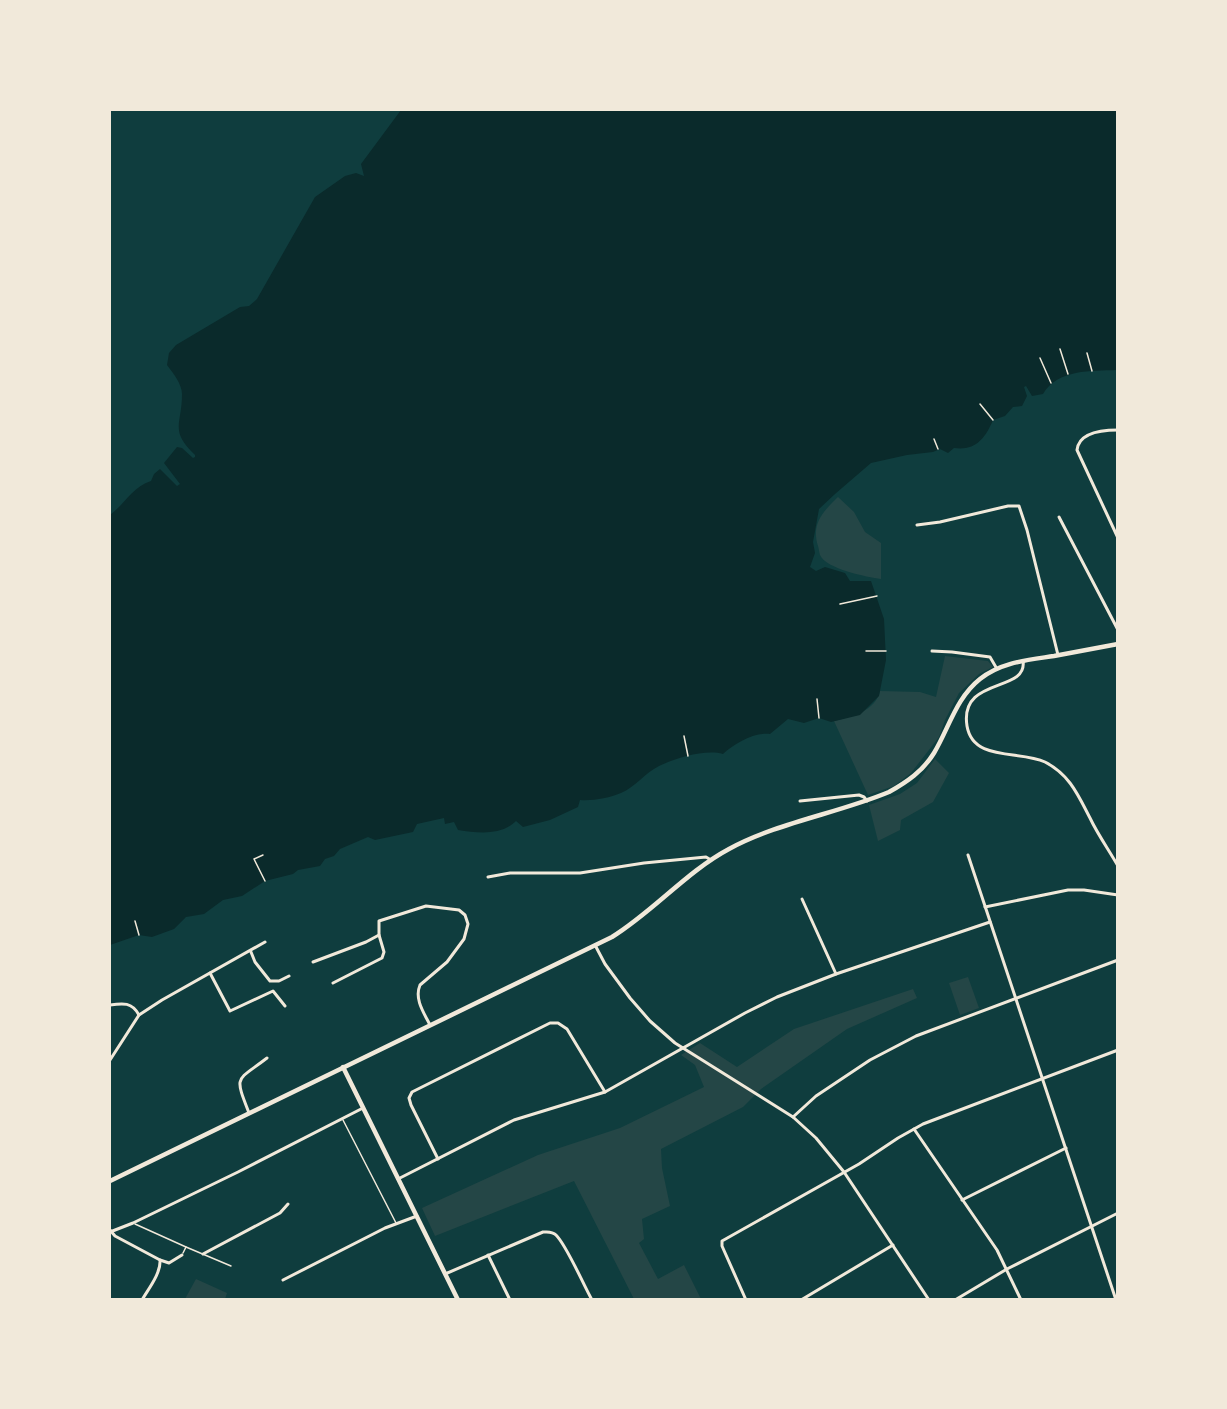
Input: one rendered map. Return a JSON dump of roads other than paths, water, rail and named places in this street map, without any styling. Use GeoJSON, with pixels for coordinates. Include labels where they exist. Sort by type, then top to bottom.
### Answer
{"type":"FeatureCollection","features":[{"type":"Feature","properties":{"kind":"main road"},"geometry":{"type":"LineString","coordinates":[[110,1181],[595,945],[635,922],[711,860],[748,840],[890,792],[922,769],[934,753],[956,707],[965,694],[978,680],[997,669],[1023,661],[1118,644]]}},
{"type":"Feature","properties":{"kind":"main road"},"geometry":{"type":"LineString","coordinates":[[343,1067],[458,1299]]}},
{"type":"Feature","properties":{"kind":"street"},"geometry":{"type":"LineString","coordinates":[[1118,430],[1103,430],[1086,436],[1079,442],[1077,450],[1118,538]]}},
{"type":"Feature","properties":{"kind":"street"},"geometry":{"type":"LineString","coordinates":[[917,525],[1019,506],[1058,655]]}},
{"type":"Feature","properties":{"kind":"street"},"geometry":{"type":"LineString","coordinates":[[1059,517],[1118,630]]}},
{"type":"Feature","properties":{"kind":"street"},"geometry":{"type":"LineString","coordinates":[[932,651],[990,657],[997,669]]}},
{"type":"Feature","properties":{"kind":"street"},"geometry":{"type":"LineString","coordinates":[[1023,661],[1023,672],[1020,676],[1012,681],[991,687],[972,701],[968,711],[969,733],[982,748],[994,753],[1041,761],[1066,776],[1076,789],[1089,817],[1118,866]]}},
{"type":"Feature","properties":{"kind":"street"},"geometry":{"type":"LineString","coordinates":[[800,801],[859,795],[867,801]]}},
{"type":"Feature","properties":{"kind":"street"},"geometry":{"type":"LineString","coordinates":[[968,855],[1116,1299]]}},
{"type":"Feature","properties":{"kind":"street"},"geometry":{"type":"LineString","coordinates":[[488,877],[510,873],[580,873],[644,863],[706,857],[711,860]]}},
{"type":"Feature","properties":{"kind":"street"},"geometry":{"type":"LineString","coordinates":[[985,907],[1068,890],[1118,896]]}},
{"type":"Feature","properties":{"kind":"street"},"geometry":{"type":"LineString","coordinates":[[802,899],[836,974]]}},
{"type":"Feature","properties":{"kind":"street"},"geometry":{"type":"LineString","coordinates":[[333,983],[382,958],[384,952],[379,935],[379,921],[426,906],[459,910],[465,915],[468,924],[464,939],[447,962],[420,985],[418,990],[419,1002],[430,1025]]}},
{"type":"Feature","properties":{"kind":"street"},"geometry":{"type":"LineString","coordinates":[[398,1179],[518,1118],[606,1092],[766,1002],[836,974],[990,922]]}},
{"type":"Feature","properties":{"kind":"street"},"geometry":{"type":"LineString","coordinates":[[313,962],[379,935]]}},
{"type":"Feature","properties":{"kind":"street"},"geometry":{"type":"LineString","coordinates":[[110,1060],[140,1015],[265,942]]}},
{"type":"Feature","properties":{"kind":"street"},"geometry":{"type":"LineString","coordinates":[[595,945],[605,964],[630,999],[650,1021],[682,1049],[793,1117],[816,1138],[844,1172],[930,1299]]}},
{"type":"Feature","properties":{"kind":"street"},"geometry":{"type":"LineString","coordinates":[[250,952],[270,981],[279,981],[288,976]]}},
{"type":"Feature","properties":{"kind":"street"},"geometry":{"type":"LineString","coordinates":[[793,1117],[816,1096],[879,1054],[930,1030],[1118,960]]}},
{"type":"Feature","properties":{"kind":"street"},"geometry":{"type":"LineString","coordinates":[[210,973],[230,1011],[273,991],[285,1006]]}},
{"type":"Feature","properties":{"kind":"street"},"geometry":{"type":"LineString","coordinates":[[110,1005],[131,1005],[140,1015]]}},
{"type":"Feature","properties":{"kind":"street"},"geometry":{"type":"LineString","coordinates":[[438,1159],[411,1105],[409,1098],[412,1092],[550,1023],[558,1023],[567,1029],[606,1092]]}},
{"type":"Feature","properties":{"kind":"street"},"geometry":{"type":"LineString","coordinates":[[746,1299],[725,1254],[722,1241],[844,1172],[913,1129],[1118,1050]]}},
{"type":"Feature","properties":{"kind":"street"},"geometry":{"type":"LineString","coordinates":[[249,1113],[239,1089],[240,1080],[243,1075],[267,1058]]}},
{"type":"Feature","properties":{"kind":"street"},"geometry":{"type":"LineString","coordinates":[[110,1231],[133,1223],[230,1176],[363,1108]]}},
{"type":"Feature","properties":{"kind":"street"},"geometry":{"type":"LineString","coordinates":[[913,1129],[1007,1269],[1022,1299]]}},
{"type":"Feature","properties":{"kind":"street"},"geometry":{"type":"LineString","coordinates":[[962,1200],[1066,1148]]}},
{"type":"Feature","properties":{"kind":"street"},"geometry":{"type":"LineString","coordinates":[[203,1254],[280,1213],[288,1204]]}},
{"type":"Feature","properties":{"kind":"street"},"geometry":{"type":"LineString","coordinates":[[955,1299],[1007,1269],[1118,1213]]}},
{"type":"Feature","properties":{"kind":"street"},"geometry":{"type":"LineString","coordinates":[[283,1280],[396,1224],[417,1216]]}},
{"type":"Feature","properties":{"kind":"street"},"geometry":{"type":"LineString","coordinates":[[110,1231],[160,1260],[169,1263],[182,1255]]}},
{"type":"Feature","properties":{"kind":"street"},"geometry":{"type":"LineString","coordinates":[[445,1274],[543,1232],[554,1233],[592,1299]]}},
{"type":"Feature","properties":{"kind":"street"},"geometry":{"type":"LineString","coordinates":[[801,1299],[893,1245]]}},
{"type":"Feature","properties":{"kind":"street"},"geometry":{"type":"LineString","coordinates":[[488,1256],[510,1299]]}},
{"type":"Feature","properties":{"kind":"street"},"geometry":{"type":"LineString","coordinates":[[142,1299],[158,1273],[160,1260]]}},
{"type":"Feature","properties":{"kind":"lane"},"geometry":{"type":"LineString","coordinates":[[342,1119],[396,1224]]}},
{"type":"Feature","properties":{"kind":"lane"},"geometry":{"type":"LineString","coordinates":[[133,1223],[149,1228],[231,1266]]}},
{"type":"Feature","properties":{"kind":"lane"},"geometry":{"type":"LineString","coordinates":[[182,1255],[186,1246]]}}]}
